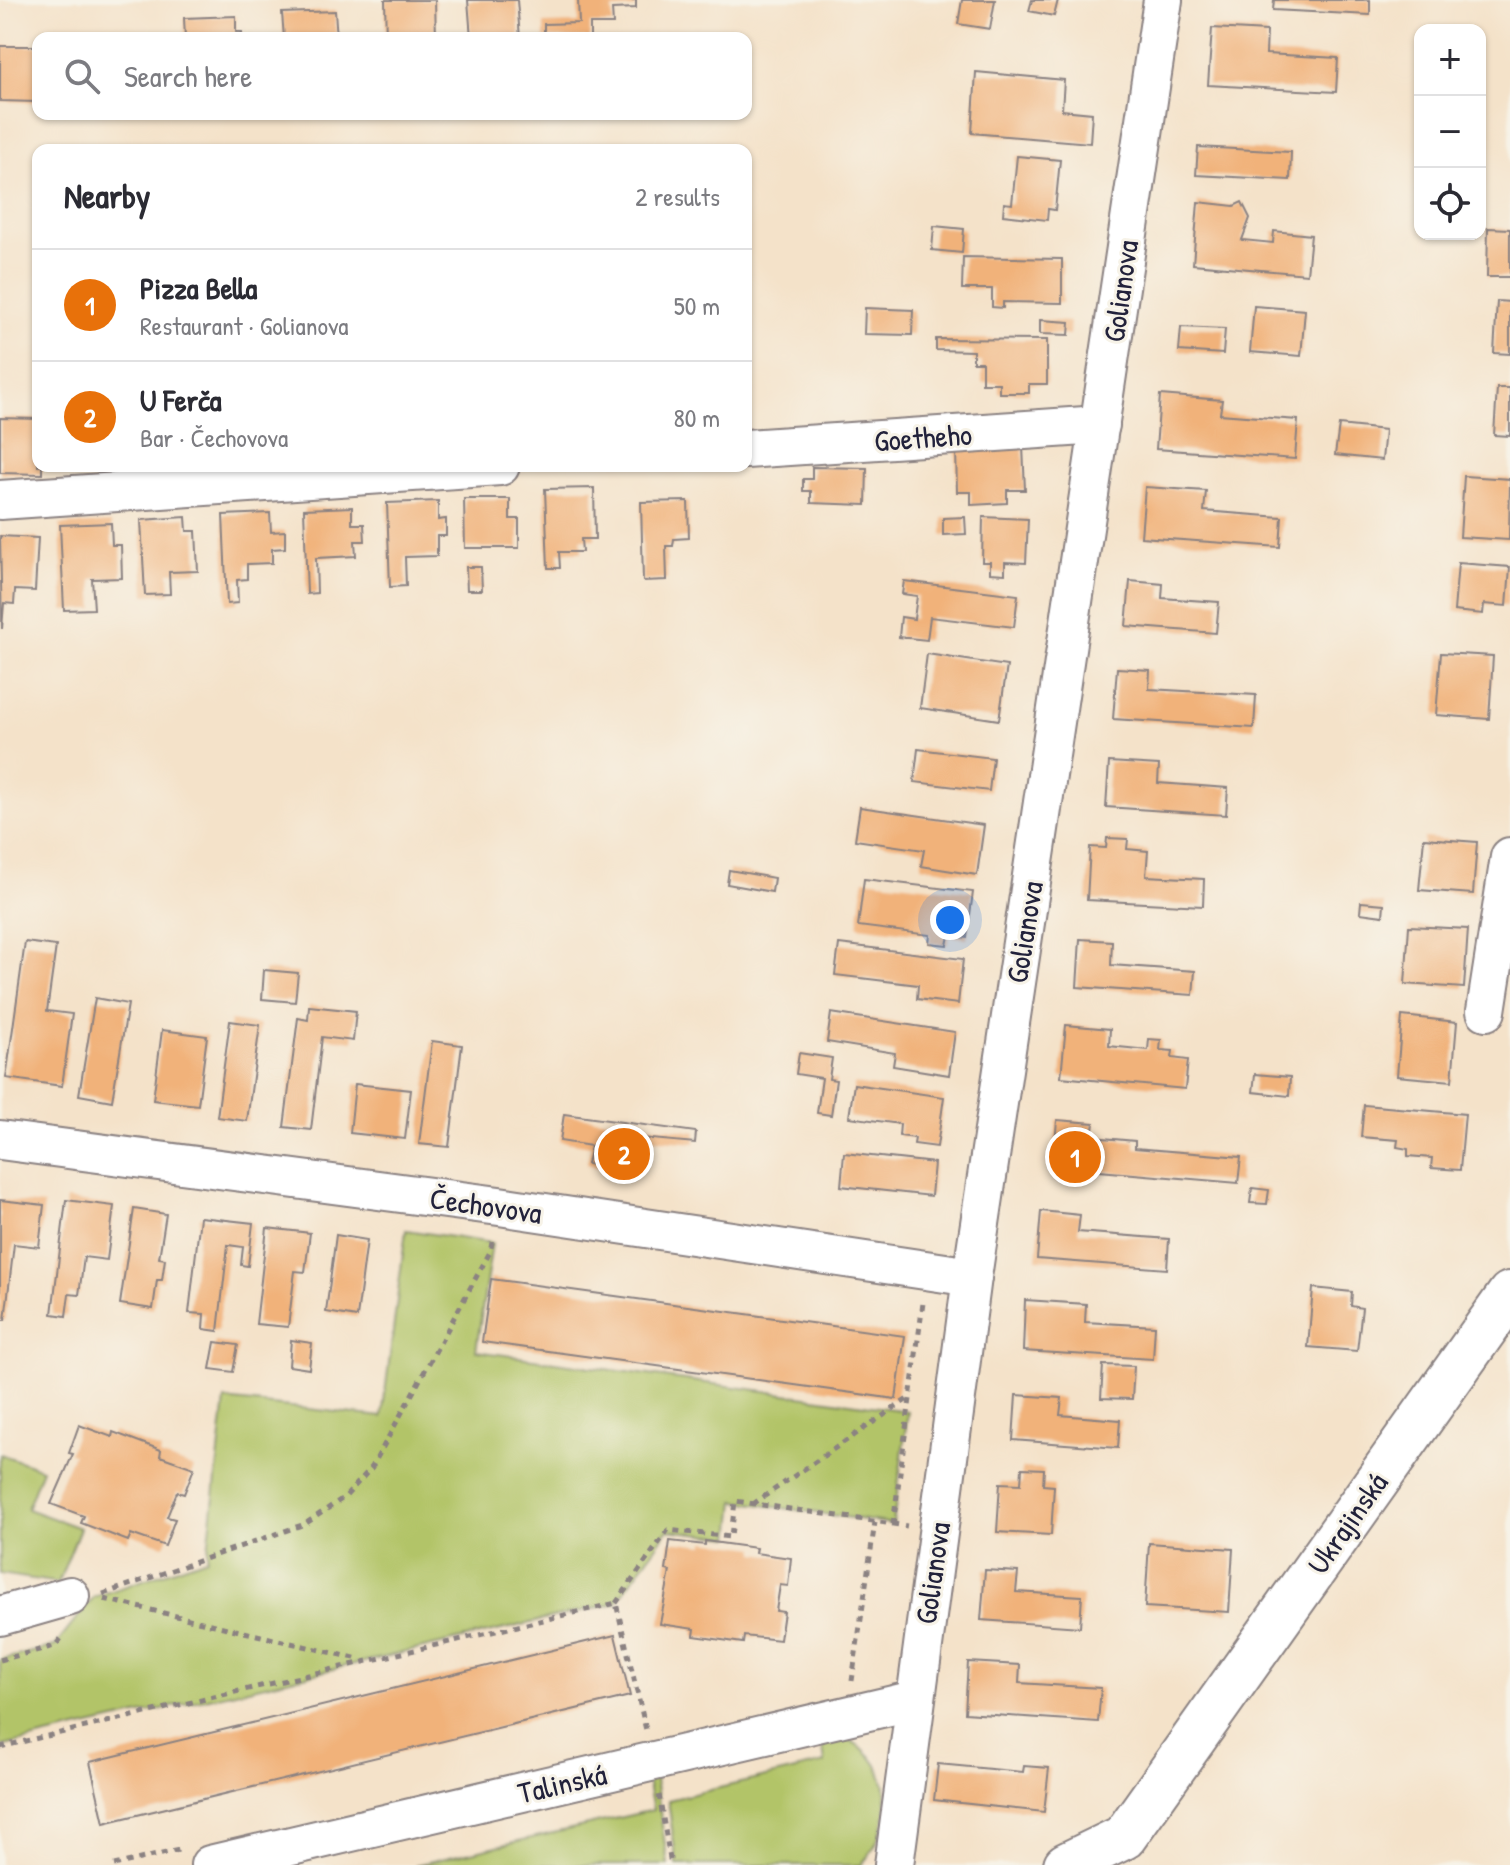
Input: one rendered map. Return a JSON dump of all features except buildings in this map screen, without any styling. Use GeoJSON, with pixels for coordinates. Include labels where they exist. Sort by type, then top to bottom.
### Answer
{"type":"FeatureCollection","features":[{"type":"Feature","properties":{"kind":"main road","name":"Ukrajinská"},"geometry":{"type":"LineString","coordinates":[[1066,1865],[1124,1837],[1510,1294]]}},
{"type":"Feature","properties":{"kind":"street","name":"Golianova"},"geometry":{"type":"LineString","coordinates":[[894,1865],[972,1277],[1163,0]]}},
{"type":"Feature","properties":{"kind":"street","name":"Goetheho"},"geometry":{"type":"LineString","coordinates":[[752,449],[1100,425]]}},
{"type":"Feature","properties":{"kind":"street"},"geometry":{"type":"LineString","coordinates":[[0,500],[412,472]]}},
{"type":"Feature","properties":{"kind":"street"},"geometry":{"type":"LineString","coordinates":[[1486,1011],[1510,857]]}},
{"type":"Feature","properties":{"kind":"street","name":"Čechovova"},"geometry":{"type":"LineString","coordinates":[[0,1140],[499,1206],[972,1277]]}},
{"type":"Feature","properties":{"kind":"street"},"geometry":{"type":"LineString","coordinates":[[0,1616],[70,1596]]}},
{"type":"Feature","properties":{"kind":"street","name":"Talinská"},"geometry":{"type":"LineString","coordinates":[[200,1856],[915,1700]]}},
{"type":"Feature","properties":{"kind":"path"},"geometry":{"type":"LineString","coordinates":[[362,1660],[94,1597],[305,1524],[346,1496],[372,1467],[490,1252],[494,1234],[509,1236]]}},
{"type":"Feature","properties":{"kind":"path"},"geometry":{"type":"LineString","coordinates":[[893,1524],[925,1294]]}},
{"type":"Feature","properties":{"kind":"path"},"geometry":{"type":"LineString","coordinates":[[753,1504],[910,1397]]}},
{"type":"Feature","properties":{"kind":"path"},"geometry":{"type":"LineString","coordinates":[[0,1747],[616,1603],[668,1530],[731,1537],[735,1501],[938,1531]]}},
{"type":"Feature","properties":{"kind":"path"},"geometry":{"type":"LineString","coordinates":[[616,1603],[648,1738]]}},
{"type":"Feature","properties":{"kind":"path"},"geometry":{"type":"LineString","coordinates":[[114,1865],[200,1856]]}},
{"type":"Feature","properties":{"kind":"green space"},"geometry":{"type":"Polygon","coordinates":[[[406,1230],[492,1243],[476,1351],[908,1411],[893,1524],[735,1501],[731,1537],[668,1530],[616,1603],[0,1747],[0,1660],[55,1646],[94,1597],[207,1558],[225,1400],[382,1417],[406,1230]]]}},
{"type":"Feature","properties":{"kind":"green space"},"geometry":{"type":"Polygon","coordinates":[[[0,1454],[42,1469],[27,1509],[80,1528],[58,1583],[0,1574],[0,1454]]]}},
{"type":"Feature","properties":{"kind":"green space"},"geometry":{"type":"Polygon","coordinates":[[[821,1733],[845,1738],[864,1750],[877,1765],[884,1784],[886,1804],[883,1825],[875,1846],[861,1865],[677,1865],[668,1800],[825,1763],[821,1733]]]}},
{"type":"Feature","properties":{"kind":"green space"},"geometry":{"type":"Polygon","coordinates":[[[654,1772],[668,1865],[415,1865],[653,1810],[646,1774],[654,1772]]]}},
{"type":"Feature","properties":{"kind":"place","name":"U Ferča"},"geometry":{"type":"Point","coordinates":[624,1154]}},
{"type":"Feature","properties":{"kind":"place","name":"Pizza Bella"},"geometry":{"type":"Point","coordinates":[1075,1157]}}]}
